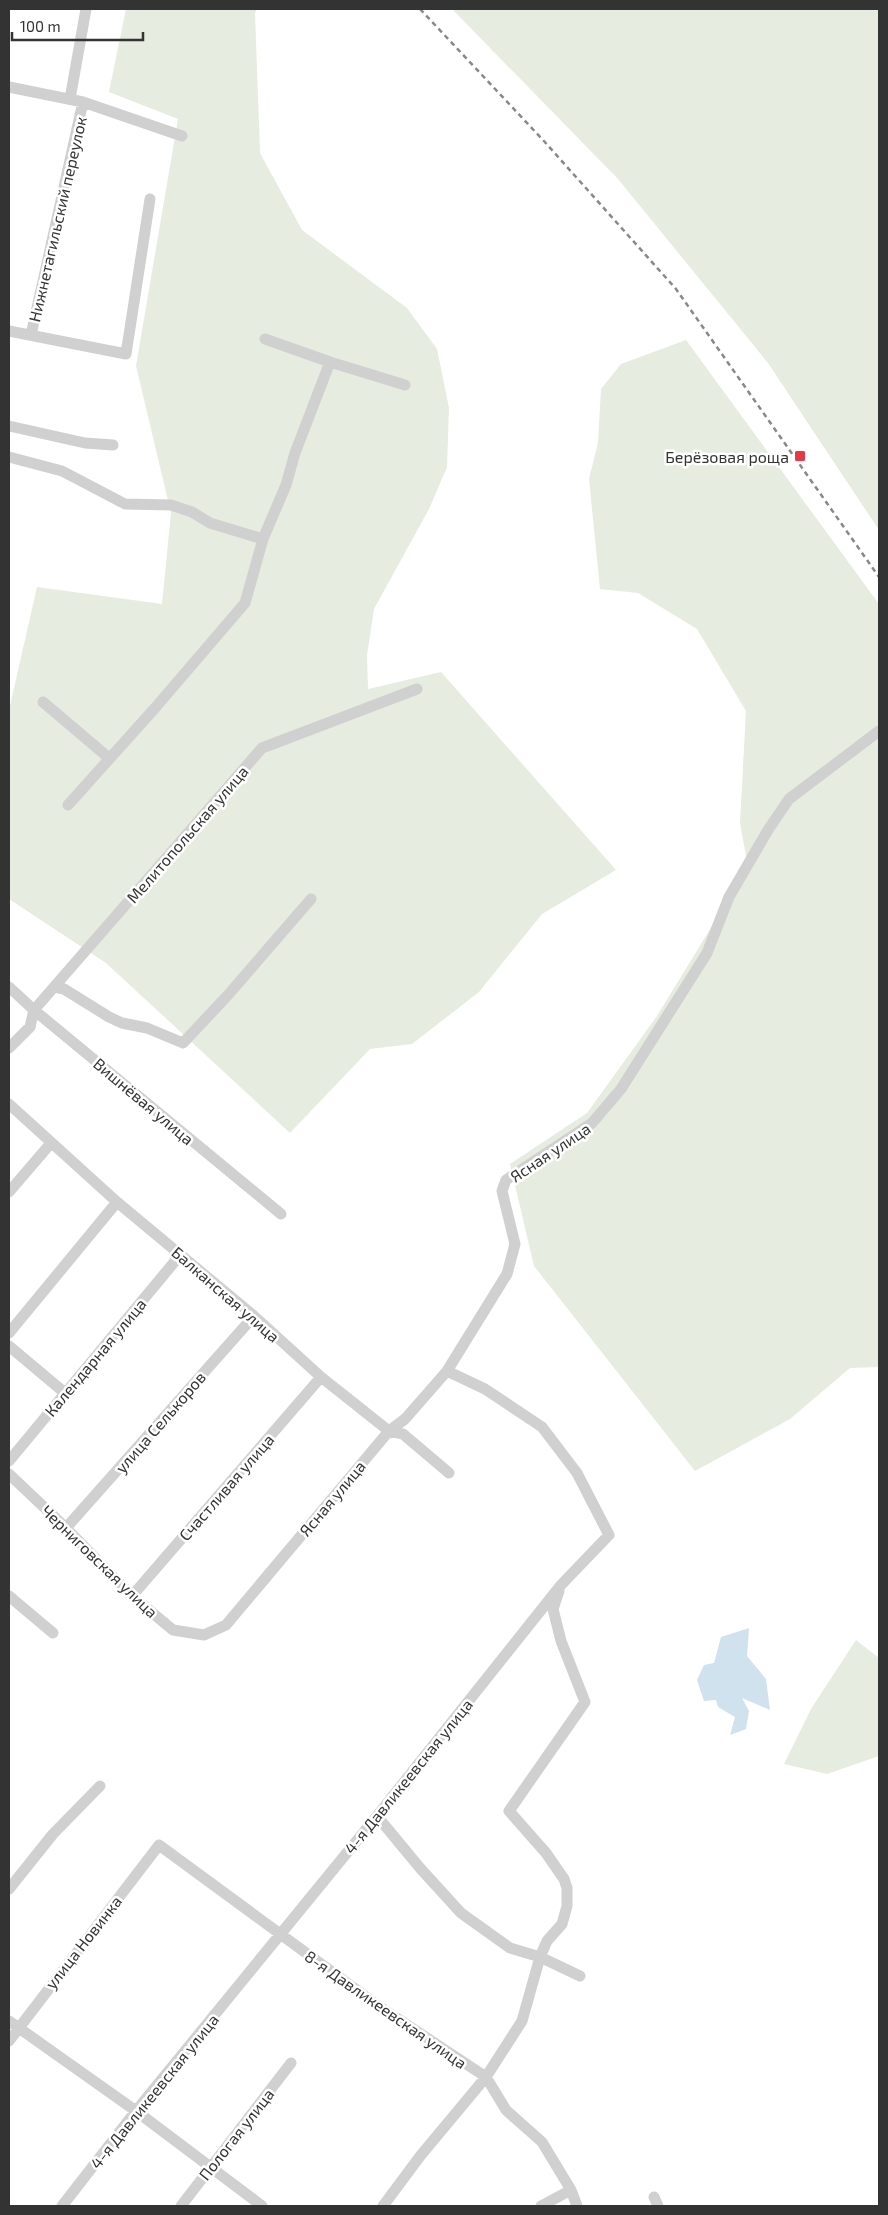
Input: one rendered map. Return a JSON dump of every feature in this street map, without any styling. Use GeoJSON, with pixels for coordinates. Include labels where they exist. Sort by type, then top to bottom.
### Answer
{"type":"FeatureCollection","features":[{"type":"Feature","properties":{"kind":"street"},"geometry":{"type":"LineString","coordinates":[[70,99],[86,9]]}},
{"type":"Feature","properties":{"kind":"street"},"geometry":{"type":"LineString","coordinates":[[9,87],[83,102],[182,136]]}},
{"type":"Feature","properties":{"kind":"street","name":"Нижнетагильский переулок"},"geometry":{"type":"LineString","coordinates":[[31,335],[83,102]]}},
{"type":"Feature","properties":{"kind":"street"},"geometry":{"type":"LineString","coordinates":[[9,331],[126,354],[150,198]]}},
{"type":"Feature","properties":{"kind":"street"},"geometry":{"type":"LineString","coordinates":[[265,339],[330,362],[405,385]]}},
{"type":"Feature","properties":{"kind":"street"},"geometry":{"type":"LineString","coordinates":[[68,805],[244,604],[263,539],[286,485],[295,453],[330,362]]}},
{"type":"Feature","properties":{"kind":"street"},"geometry":{"type":"LineString","coordinates":[[9,426],[85,443],[112,445]]}},
{"type":"Feature","properties":{"kind":"street"},"geometry":{"type":"LineString","coordinates":[[9,457],[62,471],[124,504],[172,505],[192,512],[210,524],[263,539]]}},
{"type":"Feature","properties":{"kind":"street","name":"Мелитопольская улица"},"geometry":{"type":"LineString","coordinates":[[9,1048],[30,1027],[34,1010],[262,748],[417,689]]}},
{"type":"Feature","properties":{"kind":"street"},"geometry":{"type":"LineString","coordinates":[[43,702],[109,758]]}},
{"type":"Feature","properties":{"kind":"street","name":"Ясная улица"},"geometry":{"type":"LineString","coordinates":[[226,1625],[389,1431],[405,1419],[447,1370],[507,1274],[514,1244],[502,1191],[506,1180],[592,1123],[621,1089],[707,952],[729,898],[768,830],[789,799],[879,731]]}},
{"type":"Feature","properties":{"kind":"street"},"geometry":{"type":"LineString","coordinates":[[54,987],[64,989],[122,1023],[147,1028],[183,1043],[228,995],[311,899]]}},
{"type":"Feature","properties":{"kind":"street","name":"Вишнёвая улица"},"geometry":{"type":"LineString","coordinates":[[9,987],[34,1010],[281,1214]]}},
{"type":"Feature","properties":{"kind":"street","name":"Балканская улица"},"geometry":{"type":"LineString","coordinates":[[9,1104],[117,1202],[254,1316],[321,1377],[389,1431],[403,1434],[449,1473]]}},
{"type":"Feature","properties":{"kind":"street"},"geometry":{"type":"LineString","coordinates":[[9,1192],[52,1143]]}},
{"type":"Feature","properties":{"kind":"street"},"geometry":{"type":"LineString","coordinates":[[9,1333],[117,1202]]}},
{"type":"Feature","properties":{"kind":"street","name":"Календарная улица"},"geometry":{"type":"LineString","coordinates":[[9,1461],[181,1254]]}},
{"type":"Feature","properties":{"kind":"street","name":"улица Селькоров"},"geometry":{"type":"LineString","coordinates":[[66,1528],[254,1316]]}},
{"type":"Feature","properties":{"kind":"street"},"geometry":{"type":"LineString","coordinates":[[9,1346],[66,1392]]}},
{"type":"Feature","properties":{"kind":"street","name":"4-я Давликеевская улица"},"geometry":{"type":"LineString","coordinates":[[62,2206],[136,2111],[377,1816],[561,1584],[609,1535],[577,1473],[542,1428],[485,1389],[447,1370]]}},
{"type":"Feature","properties":{"kind":"street","name":"Счастливая улица"},"geometry":{"type":"LineString","coordinates":[[132,1596],[321,1377]]}},
{"type":"Feature","properties":{"kind":"street","name":"Черниговская улица"},"geometry":{"type":"LineString","coordinates":[[9,1474],[66,1528],[132,1596],[173,1630],[204,1635],[226,1625]]}},
{"type":"Feature","properties":{"kind":"street"},"geometry":{"type":"LineString","coordinates":[[383,2206],[421,2155],[486,2077],[522,2021],[540,1957],[547,1941],[562,1924],[567,1906],[567,1888],[564,1878],[546,1853],[509,1811],[585,1702],[561,1641],[553,1609],[561,1584]]}},
{"type":"Feature","properties":{"kind":"street"},"geometry":{"type":"LineString","coordinates":[[9,1596],[53,1633]]}},
{"type":"Feature","properties":{"kind":"street"},"geometry":{"type":"LineString","coordinates":[[9,1889],[52,1834],[100,1786]]}},
{"type":"Feature","properties":{"kind":"street"},"geometry":{"type":"LineString","coordinates":[[377,1816],[420,1868],[462,1913],[510,1948],[540,1957],[580,1976]]}},
{"type":"Feature","properties":{"kind":"street","name":"8-я Давликеевская улица"},"geometry":{"type":"LineString","coordinates":[[159,1845],[377,2005],[486,2077],[506,2110],[542,2142],[571,2190],[577,2206]]}},
{"type":"Feature","properties":{"kind":"street","name":"улица Новинка"},"geometry":{"type":"LineString","coordinates":[[9,2041],[13,2025],[159,1845]]}},
{"type":"Feature","properties":{"kind":"street"},"geometry":{"type":"LineString","coordinates":[[13,2025],[136,2111],[262,2206]]}},
{"type":"Feature","properties":{"kind":"street","name":"Пологая улица"},"geometry":{"type":"LineString","coordinates":[[181,2206],[291,2063]]}},
{"type":"Feature","properties":{"kind":"street"},"geometry":{"type":"LineString","coordinates":[[541,2206],[571,2190]]}},
{"type":"Feature","properties":{"kind":"shaded area"},"geometry":{"type":"Polygon","coordinates":[[[126,9],[257,9],[255,13],[260,153],[302,230],[407,308],[437,349],[449,408],[447,467],[429,509],[374,609],[367,655],[368,689],[441,672],[616,870],[542,914],[479,992],[412,1044],[370,1049],[290,1133],[106,963],[9,899],[9,710],[37,587],[162,604],[171,513],[136,366],[178,119],[109,92],[126,9]]]}},
{"type":"Feature","properties":{"kind":"shaded area","name":"Берёзовая роща"},"geometry":{"type":"Polygon","coordinates":[[[452,9],[879,9],[879,530],[768,363],[618,179],[452,9]]]}},
{"type":"Feature","properties":{"kind":"shaded area"},"geometry":{"type":"Polygon","coordinates":[[[686,340],[879,604],[879,1367],[850,1368],[790,1419],[695,1471],[534,1266],[510,1164],[587,1113],[657,1016],[748,867],[740,823],[746,711],[697,629],[638,593],[600,589],[589,479],[598,443],[601,389],[621,364],[686,340]]]}},
{"type":"Feature","properties":{"kind":"shaded area"},"geometry":{"type":"Polygon","coordinates":[[[856,1640],[879,1658],[879,1756],[827,1774],[784,1764],[811,1709],[856,1640]]]}},
{"type":"Feature","properties":{"kind":"water"},"geometry":{"type":"Polygon","coordinates":[[[749,1628],[747,1656],[766,1679],[770,1710],[742,1698],[749,1711],[746,1729],[730,1735],[735,1717],[718,1707],[716,1700],[704,1701],[697,1680],[704,1665],[714,1663],[721,1637],[749,1628]]]}},
{"type":"Feature","properties":{"kind":"railway"},"geometry":{"type":"LineString","coordinates":[[420,9],[543,140],[676,289],[879,577]]}},
{"type":"Feature","properties":{"kind":"place","name":"Берёзовая роща"},"geometry":{"type":"Point","coordinates":[800,456]}}]}
